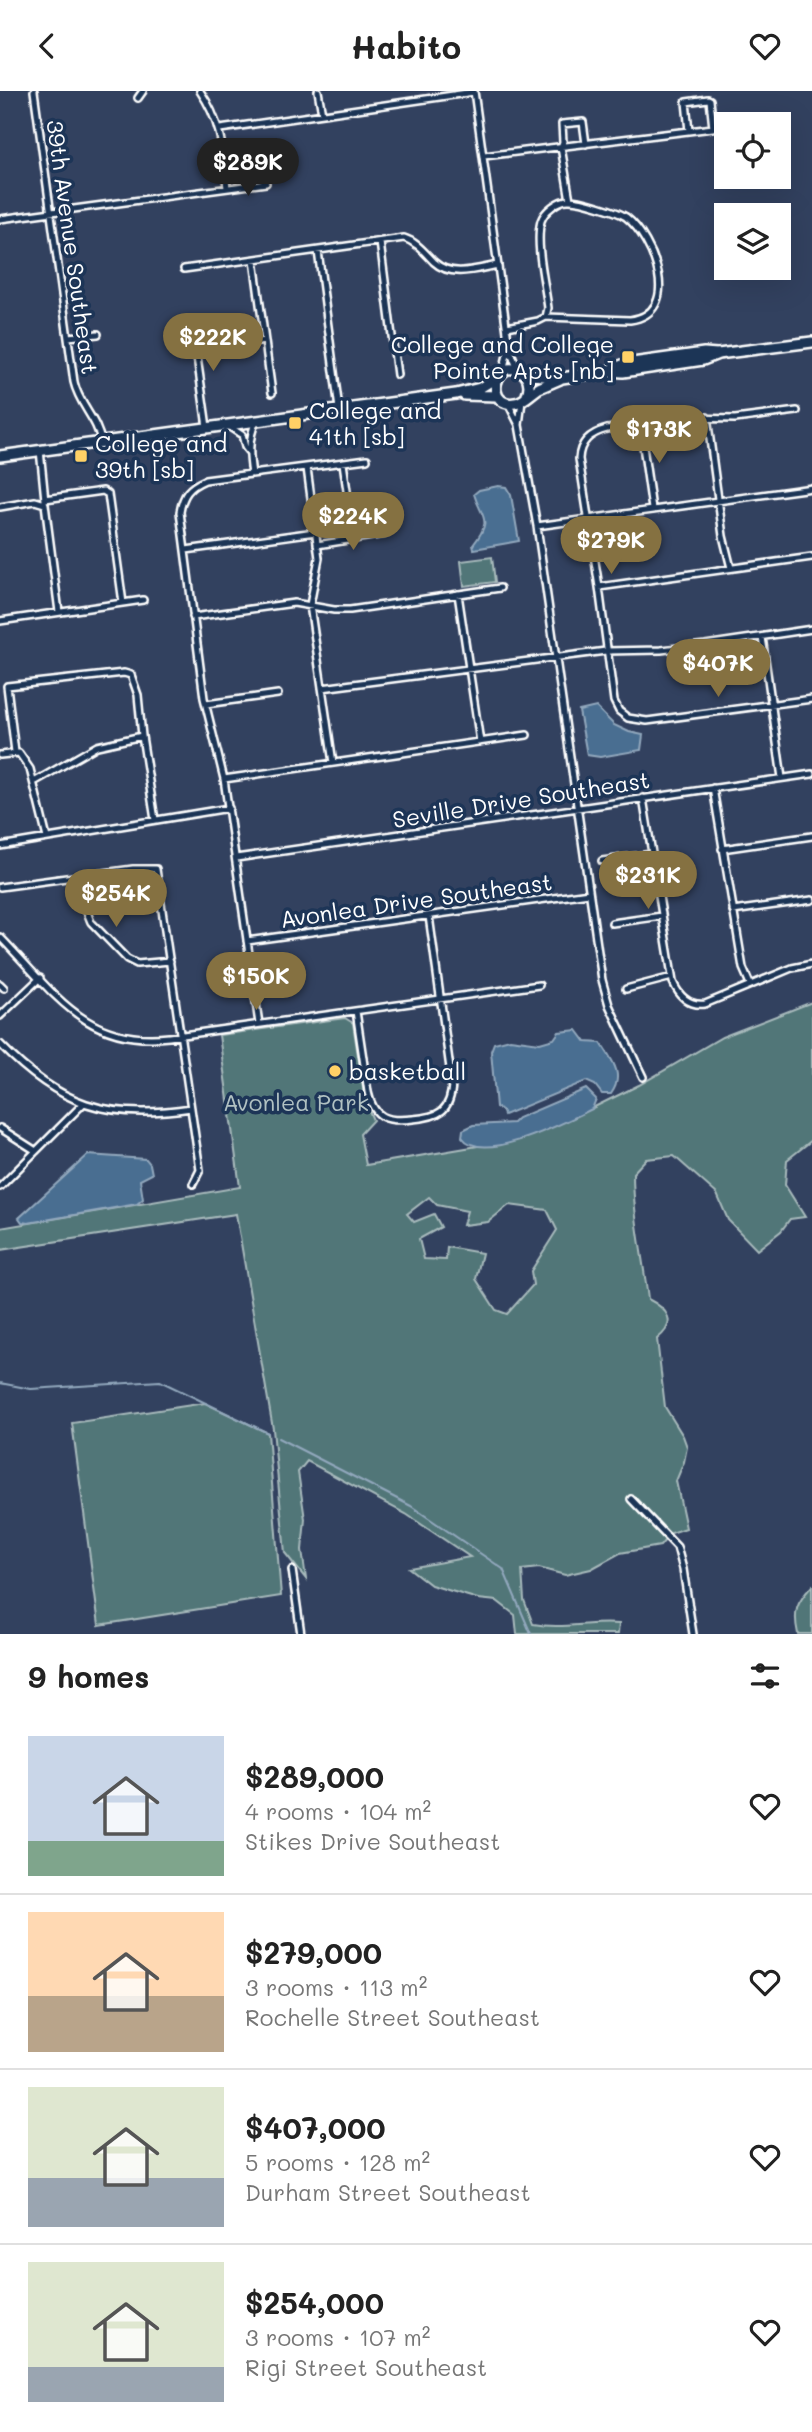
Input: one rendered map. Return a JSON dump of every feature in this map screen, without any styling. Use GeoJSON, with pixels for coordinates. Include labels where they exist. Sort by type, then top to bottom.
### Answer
{"type":"FeatureCollection","features":[{"type":"Feature","properties":{"kind":"main road"},"geometry":{"type":"LineString","coordinates":[[0,456],[456,394],[480,388],[511,368],[562,378],[608,371],[623,372],[703,360],[718,354],[812,342]]}},
{"type":"Feature","properties":{"kind":"main road"},"geometry":{"type":"LineString","coordinates":[[522,372],[529,383],[525,398]]}},
{"type":"Feature","properties":{"kind":"main road"},"geometry":{"type":"LineString","coordinates":[[498,396],[495,387],[500,375]]}},
{"type":"Feature","properties":{"kind":"main road"},"geometry":{"type":"LineString","coordinates":[[456,394],[498,396],[508,403],[525,398],[562,378]]}},
{"type":"Feature","properties":{"kind":"street","name":"39th Avenue Southeast"},"geometry":{"type":"LineString","coordinates":[[34,91],[76,393],[97,425],[101,442]]}},
{"type":"Feature","properties":{"kind":"street"},"geometry":{"type":"LineString","coordinates":[[138,98],[144,91]]}},
{"type":"Feature","properties":{"kind":"street"},"geometry":{"type":"LineString","coordinates":[[200,91],[214,112],[220,129],[227,188]]}},
{"type":"Feature","properties":{"kind":"street"},"geometry":{"type":"LineString","coordinates":[[318,91],[321,114]]}},
{"type":"Feature","properties":{"kind":"street"},"geometry":{"type":"LineString","coordinates":[[424,91],[425,100]]}},
{"type":"Feature","properties":{"kind":"street"},"geometry":{"type":"LineString","coordinates":[[220,129],[474,92],[509,347],[522,372]]}},
{"type":"Feature","properties":{"kind":"street"},"geometry":{"type":"LineString","coordinates":[[484,156],[586,144],[713,128],[710,100],[686,101],[689,131]]}},
{"type":"Feature","properties":{"kind":"street"},"geometry":{"type":"LineString","coordinates":[[569,200],[561,147],[562,124],[580,121],[584,125],[586,144]]}},
{"type":"Feature","properties":{"kind":"street"},"geometry":{"type":"LineString","coordinates":[[0,219],[266,183]]}},
{"type":"Feature","properties":{"kind":"street"},"geometry":{"type":"LineString","coordinates":[[507,327],[546,317],[641,319],[651,313],[659,301],[659,277],[647,242],[625,216],[569,200],[560,201],[550,209],[541,222],[540,243],[548,307],[546,317]]}},
{"type":"Feature","properties":{"kind":"street"},"geometry":{"type":"LineString","coordinates":[[184,269],[404,239],[410,240],[437,264],[451,272],[498,265]]}},
{"type":"Feature","properties":{"kind":"street"},"geometry":{"type":"LineString","coordinates":[[380,242],[397,375]]}},
{"type":"Feature","properties":{"kind":"street"},"geometry":{"type":"LineString","coordinates":[[318,251],[338,409]]}},
{"type":"Feature","properties":{"kind":"street"},"geometry":{"type":"LineString","coordinates":[[254,260],[272,393]]}},
{"type":"Feature","properties":{"kind":"street"},"geometry":{"type":"LineString","coordinates":[[192,322],[207,427]]}},
{"type":"Feature","properties":{"kind":"street"},"geometry":{"type":"LineString","coordinates":[[68,337],[98,334]]}},
{"type":"Feature","properties":{"kind":"street"},"geometry":{"type":"LineString","coordinates":[[228,346],[265,341]]}},
{"type":"Feature","properties":{"kind":"street"},"geometry":{"type":"LineString","coordinates":[[500,375],[509,347]]}},
{"type":"Feature","properties":{"kind":"street"},"geometry":{"type":"LineString","coordinates":[[519,425],[525,398]]}},
{"type":"Feature","properties":{"kind":"street"},"geometry":{"type":"LineString","coordinates":[[508,403],[519,425],[537,526],[589,893],[609,1005],[643,1077]]}},
{"type":"Feature","properties":{"kind":"street"},"geometry":{"type":"LineString","coordinates":[[797,411],[735,419],[706,417],[598,431],[583,443],[579,459],[606,651],[614,701],[619,711],[632,720],[647,721],[812,699]]}},
{"type":"Feature","properties":{"kind":"street"},"geometry":{"type":"LineString","coordinates":[[706,417],[730,568]]}},
{"type":"Feature","properties":{"kind":"street"},"geometry":{"type":"LineString","coordinates":[[252,474],[248,451],[250,434],[256,421]]}},
{"type":"Feature","properties":{"kind":"street"},"geometry":{"type":"LineString","coordinates":[[227,425],[242,435],[248,451]]}},
{"type":"Feature","properties":{"kind":"street"},"geometry":{"type":"LineString","coordinates":[[640,425],[652,509]]}},
{"type":"Feature","properties":{"kind":"street"},"geometry":{"type":"LineString","coordinates":[[40,450],[59,612]]}},
{"type":"Feature","properties":{"kind":"street"},"geometry":{"type":"LineString","coordinates":[[259,1024],[229,808],[205,701],[180,512],[182,499],[191,487],[205,480],[367,459]]}},
{"type":"Feature","properties":{"kind":"street"},"geometry":{"type":"LineString","coordinates":[[343,463],[354,539]]}},
{"type":"Feature","properties":{"kind":"street"},"geometry":{"type":"LineString","coordinates":[[307,468],[319,558],[310,605],[333,763]]}},
{"type":"Feature","properties":{"kind":"street"},"geometry":{"type":"LineString","coordinates":[[537,526],[812,488]]}},
{"type":"Feature","properties":{"kind":"street"},"geometry":{"type":"LineString","coordinates":[[0,507],[103,491],[108,494],[123,603]]}},
{"type":"Feature","properties":{"kind":"street"},"geometry":{"type":"LineString","coordinates":[[186,550],[315,532]]}},
{"type":"Feature","properties":{"kind":"street"},"geometry":{"type":"LineString","coordinates":[[317,545],[386,534]]}},
{"type":"Feature","properties":{"kind":"street"},"geometry":{"type":"LineString","coordinates":[[599,587],[812,557]]}},
{"type":"Feature","properties":{"kind":"street"},"geometry":{"type":"LineString","coordinates":[[193,617],[294,603],[351,610],[500,588]]}},
{"type":"Feature","properties":{"kind":"street"},"geometry":{"type":"LineString","coordinates":[[458,594],[480,742]]}},
{"type":"Feature","properties":{"kind":"street"},"geometry":{"type":"LineString","coordinates":[[0,621],[143,600]]}},
{"type":"Feature","properties":{"kind":"street"},"geometry":{"type":"LineString","coordinates":[[322,688],[606,651],[661,650],[812,629]]}},
{"type":"Feature","properties":{"kind":"street"},"geometry":{"type":"LineString","coordinates":[[762,637],[782,778]]}},
{"type":"Feature","properties":{"kind":"street"},"geometry":{"type":"LineString","coordinates":[[47,838],[34,782],[24,759],[15,752],[7,685],[124,673],[131,675],[138,695],[155,820]]}},
{"type":"Feature","properties":{"kind":"street"},"geometry":{"type":"LineString","coordinates":[[205,701],[278,694]]}},
{"type":"Feature","properties":{"kind":"street"},"geometry":{"type":"LineString","coordinates":[[224,779],[527,735]]}},
{"type":"Feature","properties":{"kind":"street"},"geometry":{"type":"LineString","coordinates":[[34,782],[97,746],[142,736]]}},
{"type":"Feature","properties":{"kind":"street"},"geometry":{"type":"LineString","coordinates":[[0,755],[15,752]]}},
{"type":"Feature","properties":{"kind":"street","name":"Seville Drive Southeast"},"geometry":{"type":"LineString","coordinates":[[236,858],[812,774]]}},
{"type":"Feature","properties":{"kind":"street"},"geometry":{"type":"LineString","coordinates":[[713,788],[743,968],[750,984]]}},
{"type":"Feature","properties":{"kind":"street"},"geometry":{"type":"LineString","coordinates":[[643,798],[672,977],[675,988],[689,1002],[705,1004],[792,968],[812,964]]}},
{"type":"Feature","properties":{"kind":"street"},"geometry":{"type":"LineString","coordinates":[[0,846],[229,808]]}},
{"type":"Feature","properties":{"kind":"street"},"geometry":{"type":"LineString","coordinates":[[722,849],[812,836]]}},
{"type":"Feature","properties":{"kind":"street"},"geometry":{"type":"LineString","coordinates":[[602,861],[651,854]]}},
{"type":"Feature","properties":{"kind":"street"},"geometry":{"type":"LineString","coordinates":[[0,887],[133,869],[156,869],[200,1170],[193,1184]]}},
{"type":"Feature","properties":{"kind":"street"},"geometry":{"type":"LineString","coordinates":[[82,876],[91,922],[127,959],[137,964],[170,961]]}},
{"type":"Feature","properties":{"kind":"street","name":"Avonlea Drive Southeast"},"geometry":{"type":"LineString","coordinates":[[247,941],[589,893]]}},
{"type":"Feature","properties":{"kind":"street"},"geometry":{"type":"LineString","coordinates":[[733,911],[812,900]]}},
{"type":"Feature","properties":{"kind":"street"},"geometry":{"type":"LineString","coordinates":[[356,1011],[368,1092],[373,1107],[389,1120],[437,1115],[443,1110],[452,1093],[429,916]]}},
{"type":"Feature","properties":{"kind":"street"},"geometry":{"type":"LineString","coordinates":[[612,923],[662,916]]}},
{"type":"Feature","properties":{"kind":"street"},"geometry":{"type":"LineString","coordinates":[[0,937],[77,1016],[103,1031],[140,1039],[539,985]]}},
{"type":"Feature","properties":{"kind":"street"},"geometry":{"type":"LineString","coordinates":[[626,989],[672,977]]}},
{"type":"Feature","properties":{"kind":"street"},"geometry":{"type":"LineString","coordinates":[[0,1016],[40,978]]}},
{"type":"Feature","properties":{"kind":"street"},"geometry":{"type":"LineString","coordinates":[[0,1044],[38,1080],[83,1104],[134,1113],[191,1108]]}},
{"type":"Feature","properties":{"kind":"street"},"geometry":{"type":"LineString","coordinates":[[0,1187],[83,1104]]}},
{"type":"Feature","properties":{"kind":"street"},"geometry":{"type":"LineString","coordinates":[[0,1128],[36,1151]]}},
{"type":"Feature","properties":{"kind":"street"},"geometry":{"type":"LineString","coordinates":[[631,1499],[677,1547],[693,1634]]}},
{"type":"Feature","properties":{"kind":"street"},"geometry":{"type":"LineString","coordinates":[[292,1570],[301,1634]]}},
{"type":"Feature","properties":{"kind":"green space"},"geometry":{"type":"Polygon","coordinates":[[[492,557],[495,582],[464,586],[461,561],[492,557]]]}},
{"type":"Feature","properties":{"kind":"green space","name":"Avonlea Park"},"geometry":{"type":"Polygon","coordinates":[[[812,1002],[812,1140],[787,1160],[785,1185],[805,1217],[790,1219],[781,1231],[757,1250],[728,1220],[717,1194],[674,1156],[646,1159],[633,1173],[636,1220],[648,1299],[661,1307],[669,1322],[657,1339],[665,1407],[687,1447],[676,1481],[686,1528],[671,1533],[660,1546],[620,1553],[591,1569],[565,1575],[539,1568],[522,1570],[524,1600],[533,1624],[619,1624],[618,1634],[517,1634],[515,1615],[497,1601],[478,1599],[431,1585],[409,1568],[470,1557],[406,1514],[307,1461],[298,1472],[305,1519],[302,1550],[306,1579],[285,1553],[273,1429],[236,1214],[0,1250],[0,1228],[240,1187],[219,1035],[345,1018],[353,1023],[365,1101],[373,1120],[360,1134],[366,1165],[507,1141],[568,1120],[639,1085],[722,1037],[812,1002]],[[429,1197],[407,1214],[414,1222],[434,1214],[441,1227],[419,1239],[424,1259],[446,1260],[447,1247],[482,1253],[476,1279],[496,1310],[507,1314],[533,1285],[531,1271],[557,1230],[547,1210],[509,1205],[488,1222],[463,1225],[467,1211],[437,1205],[429,1197]]]}},
{"type":"Feature","properties":{"kind":"green space"},"geometry":{"type":"Polygon","coordinates":[[[205,1403],[268,1433],[281,1596],[99,1625],[72,1423],[205,1403]]]}},
{"type":"Feature","properties":{"kind":"green space"},"geometry":{"type":"Polygon","coordinates":[[[812,1586],[812,1634],[798,1634],[797,1608],[812,1586]]]}},
{"type":"Feature","properties":{"kind":"water"},"geometry":{"type":"Polygon","coordinates":[[[506,487],[511,495],[519,541],[474,549],[473,545],[483,529],[484,518],[474,494],[479,490],[506,487]]]}},
{"type":"Feature","properties":{"kind":"water"},"geometry":{"type":"Polygon","coordinates":[[[596,707],[614,725],[643,735],[641,750],[600,757],[587,755],[579,711],[596,707]]]}},
{"type":"Feature","properties":{"kind":"water"},"geometry":{"type":"Polygon","coordinates":[[[577,1030],[586,1042],[601,1043],[613,1062],[617,1080],[611,1094],[602,1094],[595,1085],[586,1081],[504,1115],[502,1110],[496,1107],[491,1051],[494,1043],[510,1039],[540,1043],[554,1039],[559,1032],[577,1030]]]}},
{"type":"Feature","properties":{"kind":"water"},"geometry":{"type":"Polygon","coordinates":[[[586,1089],[596,1099],[592,1109],[545,1131],[487,1147],[472,1145],[462,1137],[463,1130],[473,1125],[513,1123],[518,1118],[586,1089]]]}},
{"type":"Feature","properties":{"kind":"water"},"geometry":{"type":"Polygon","coordinates":[[[88,1155],[146,1159],[152,1174],[140,1180],[143,1199],[137,1204],[22,1222],[19,1218],[88,1155]]]}},
{"type":"Feature","properties":{"kind":"waterway"},"geometry":{"type":"LineString","coordinates":[[0,1383],[31,1389],[160,1381],[268,1433]]}},
{"type":"Feature","properties":{"kind":"waterway"},"geometry":{"type":"LineString","coordinates":[[278,1438],[411,1506],[503,1569],[531,1634]]}},
{"type":"Feature","properties":{"kind":"place","name":"College and College Pointe Apts [nb]"},"geometry":{"type":"Point","coordinates":[628,357]}},
{"type":"Feature","properties":{"kind":"place","name":"College and 41th [sb]"},"geometry":{"type":"Point","coordinates":[295,423]}},
{"type":"Feature","properties":{"kind":"place","name":"College and 39th [sb]"},"geometry":{"type":"Point","coordinates":[81,456]}},
{"type":"Feature","properties":{"kind":"place","name":"basketball"},"geometry":{"type":"Point","coordinates":[335,1071]}}]}
